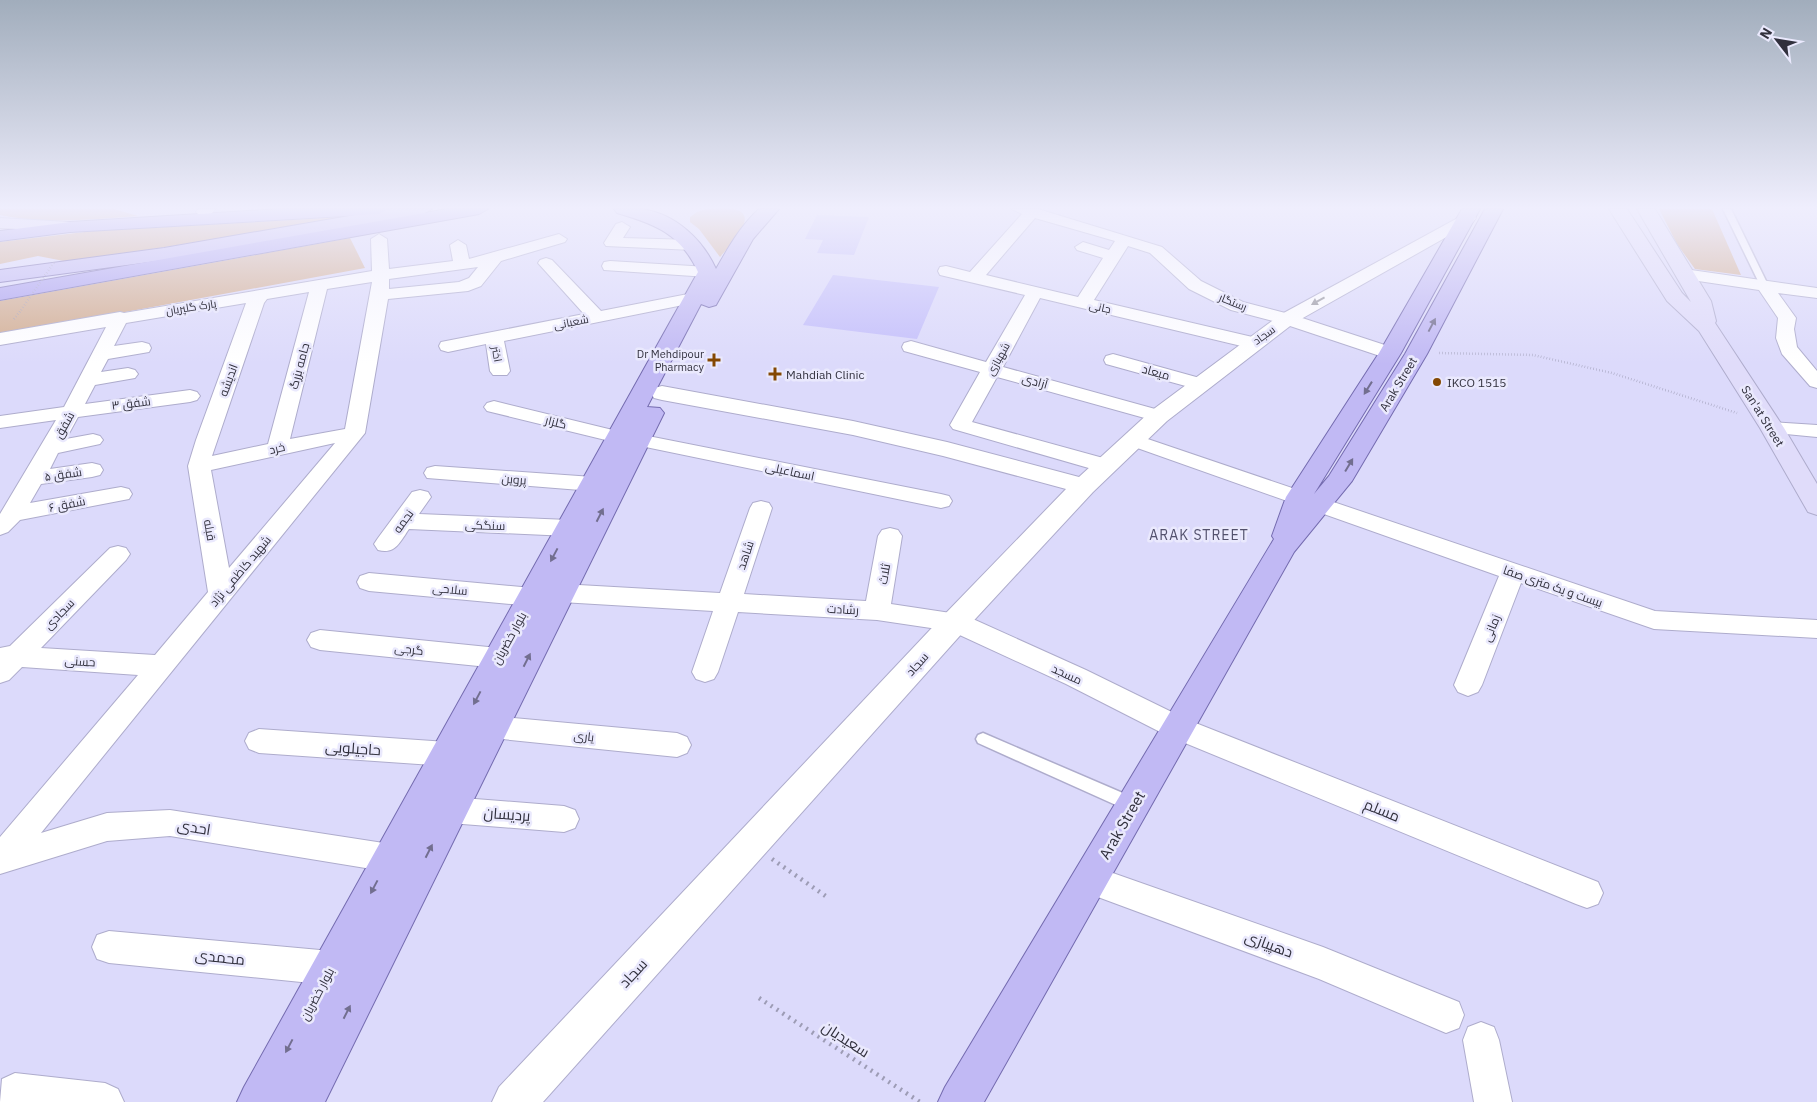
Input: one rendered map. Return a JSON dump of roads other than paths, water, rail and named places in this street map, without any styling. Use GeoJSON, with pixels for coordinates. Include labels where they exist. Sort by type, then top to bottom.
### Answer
{"type":"FeatureCollection","features":[{"type":"Feature","properties":{"kind":"highway"},"geometry":{"type":"LineString","coordinates":[[0,294],[185,260]]}},
{"type":"Feature","properties":{"kind":"main road"},"geometry":{"type":"LineString","coordinates":[[0,276],[116,260]]}},
{"type":"Feature","properties":{"kind":"main road"},"geometry":{"type":"LineString","coordinates":[[703,260],[708,272]]}},
{"type":"Feature","properties":{"kind":"main road","name":"بلوار خضریان"},"geometry":{"type":"LineString","coordinates":[[302,1102],[492,727],[546,595],[569,528],[593,484],[662,393],[724,272],[732,260]]}},
{"type":"Feature","properties":{"kind":"main road","name":"Arak Street"},"geometry":{"type":"LineString","coordinates":[[960,1102],[1310,501],[1443,260]]}},
{"type":"Feature","properties":{"kind":"main road","name":"Arak Street"},"geometry":{"type":"LineString","coordinates":[[1310,501],[1339,481],[1416,354],[1466,260]]}},
{"type":"Feature","properties":{"kind":"main road"},"geometry":{"type":"LineString","coordinates":[[1651,260],[1674,296],[1707,327]]}},
{"type":"Feature","properties":{"kind":"main road"},"geometry":{"type":"LineString","coordinates":[[1676,260],[1701,300],[1707,327]]}},
{"type":"Feature","properties":{"kind":"main road"},"geometry":{"type":"LineString","coordinates":[[0,286],[165,264]]}},
{"type":"Feature","properties":{"kind":"main road","name":"بلوار خضریان"},"geometry":{"type":"LineString","coordinates":[[259,1102],[498,658],[546,595],[628,439],[693,298],[708,272]]}},
{"type":"Feature","properties":{"kind":"main road","name":"San'at Street"},"geometry":{"type":"LineString","coordinates":[[1707,327],[1770,426],[1817,506]]}},
{"type":"Feature","properties":{"kind":"street","name":"شهید کاظمی نژاد"},"geometry":{"type":"LineString","coordinates":[[0,860],[355,433],[379,295],[380,260]]}},
{"type":"Feature","properties":{"kind":"street"},"geometry":{"type":"LineString","coordinates":[[461,260],[462,265]]}},
{"type":"Feature","properties":{"kind":"street","name":"پارک گلپریان"},"geometry":{"type":"LineString","coordinates":[[0,339],[381,275],[462,265],[481,260]]}},
{"type":"Feature","properties":{"kind":"street"},"geometry":{"type":"LineString","coordinates":[[379,295],[462,287],[475,282],[493,260]]}},
{"type":"Feature","properties":{"kind":"street"},"geometry":{"type":"LineString","coordinates":[[974,278],[987,260]]}},
{"type":"Feature","properties":{"kind":"street"},"geometry":{"type":"LineString","coordinates":[[1082,303],[1110,260]]}},
{"type":"Feature","properties":{"kind":"street","name":"رستگار"},"geometry":{"type":"LineString","coordinates":[[1168,260],[1195,285],[1237,306],[1287,319],[1390,353]]}},
{"type":"Feature","properties":{"kind":"street","name":"سجاد"},"geometry":{"type":"LineString","coordinates":[[514,1102],[956,622],[1095,476],[1159,416],[1254,343],[1287,319],[1389,260]]}},
{"type":"Feature","properties":{"kind":"street"},"geometry":{"type":"LineString","coordinates":[[546,263],[597,317]]}},
{"type":"Feature","properties":{"kind":"street"},"geometry":{"type":"LineString","coordinates":[[610,266],[708,272]]}},
{"type":"Feature","properties":{"kind":"street","name":"جانی"},"geometry":{"type":"LineString","coordinates":[[946,272],[1254,343]]}},
{"type":"Feature","properties":{"kind":"street"},"geometry":{"type":"LineString","coordinates":[[1684,274],[1817,293]]}},
{"type":"Feature","properties":{"kind":"street","name":"جامه بزرگ"},"geometry":{"type":"LineString","coordinates":[[277,448],[320,285]]}},
{"type":"Feature","properties":{"kind":"street"},"geometry":{"type":"LineString","coordinates":[[1764,285],[1787,318],[1783,333],[1787,349],[1817,382]]}},
{"type":"Feature","properties":{"kind":"street","name":"شهبازی"},"geometry":{"type":"LineString","coordinates":[[1035,292],[960,425],[1095,476]]}},
{"type":"Feature","properties":{"kind":"street","name":"اندیشه"},"geometry":{"type":"LineString","coordinates":[[199,466],[206,440],[255,303],[261,295]]}},
{"type":"Feature","properties":{"kind":"street","name":"شعبانی"},"geometry":{"type":"LineString","coordinates":[[448,346],[693,298]]}},
{"type":"Feature","properties":{"kind":"street","name":"شفق"},"geometry":{"type":"LineString","coordinates":[[7,521],[51,448],[120,318]]}},
{"type":"Feature","properties":{"kind":"street","name":"اختر"},"geometry":{"type":"LineString","coordinates":[[494,337],[500,371]]}},
{"type":"Feature","properties":{"kind":"street","name":"آزادی"},"geometry":{"type":"LineString","coordinates":[[911,347],[1159,416]]}},
{"type":"Feature","properties":{"kind":"street"},"geometry":{"type":"LineString","coordinates":[[101,354],[142,348]]}},
{"type":"Feature","properties":{"kind":"street","name":"میعاد"},"geometry":{"type":"LineString","coordinates":[[1113,360],[1200,384]]}},
{"type":"Feature","properties":{"kind":"street"},"geometry":{"type":"LineString","coordinates":[[87,380],[128,374]]}},
{"type":"Feature","properties":{"kind":"street"},"geometry":{"type":"LineString","coordinates":[[662,393],[853,428],[947,449],[1095,476]]}},
{"type":"Feature","properties":{"kind":"street","name":"شفق ۳"},"geometry":{"type":"LineString","coordinates":[[0,422],[190,396]]}},
{"type":"Feature","properties":{"kind":"street","name":"گلزار"},"geometry":{"type":"LineString","coordinates":[[494,407],[628,439]]}},
{"type":"Feature","properties":{"kind":"street"},"geometry":{"type":"LineString","coordinates":[[1770,426],[1817,432]]}},
{"type":"Feature","properties":{"kind":"street","name":"خرد"},"geometry":{"type":"LineString","coordinates":[[199,466],[355,433]]}},
{"type":"Feature","properties":{"kind":"street","name":"اسماعیلی"},"geometry":{"type":"LineString","coordinates":[[628,439],[941,501]]}},
{"type":"Feature","properties":{"kind":"street"},"geometry":{"type":"LineString","coordinates":[[51,448],[93,440]]}},
{"type":"Feature","properties":{"kind":"street","name":"بیست و یک متری صفا"},"geometry":{"type":"LineString","coordinates":[[1133,440],[1654,620],[1817,629]]}},
{"type":"Feature","properties":{"kind":"street","name":"قبله"},"geometry":{"type":"LineString","coordinates":[[199,466],[221,594]]}},
{"type":"Feature","properties":{"kind":"street","name":"شفق ۵"},"geometry":{"type":"LineString","coordinates":[[33,478],[92,470]]}},
{"type":"Feature","properties":{"kind":"street","name":"پروین"},"geometry":{"type":"LineString","coordinates":[[435,473],[593,484]]}},
{"type":"Feature","properties":{"kind":"street","name":"شفق ۶"},"geometry":{"type":"LineString","coordinates":[[7,521],[121,494]]}},
{"type":"Feature","properties":{"kind":"street","name":"نجمه"},"geometry":{"type":"LineString","coordinates":[[386,544],[420,497]]}},
{"type":"Feature","properties":{"kind":"street","name":"شاهد"},"geometry":{"type":"LineString","coordinates":[[729,603],[762,508]]}},
{"type":"Feature","properties":{"kind":"street","name":"سنگکی"},"geometry":{"type":"LineString","coordinates":[[402,521],[569,528]]}},
{"type":"Feature","properties":{"kind":"street","name":"ثلاث"},"geometry":{"type":"LineString","coordinates":[[877,612],[890,536]]}},
{"type":"Feature","properties":{"kind":"street","name":"سجادی"},"geometry":{"type":"LineString","coordinates":[[6,662],[118,554]]}},
{"type":"Feature","properties":{"kind":"street","name":"زمانی"},"geometry":{"type":"LineString","coordinates":[[1468,684],[1513,572]]}},
{"type":"Feature","properties":{"kind":"street","name":"سلاحی"},"geometry":{"type":"LineString","coordinates":[[369,582],[546,595]]}},
{"type":"Feature","properties":{"kind":"street","name":"رشادت"},"geometry":{"type":"LineString","coordinates":[[546,595],[877,612],[956,622]]}},
{"type":"Feature","properties":{"kind":"street"},"geometry":{"type":"LineString","coordinates":[[705,672],[729,603]]}},
{"type":"Feature","properties":{"kind":"street","name":"مسجد"},"geometry":{"type":"LineString","coordinates":[[956,622],[1076,677],[1178,728]]}},
{"type":"Feature","properties":{"kind":"street","name":"گرجی"},"geometry":{"type":"LineString","coordinates":[[320,640],[498,658]]}},
{"type":"Feature","properties":{"kind":"street","name":"حسنی"},"geometry":{"type":"LineString","coordinates":[[6,662],[161,666]]}},
{"type":"Feature","properties":{"kind":"street","name":"یاری"},"geometry":{"type":"LineString","coordinates":[[492,727],[677,745]]}},
{"type":"Feature","properties":{"kind":"street","name":"مسلم"},"geometry":{"type":"LineString","coordinates":[[1178,728],[1587,893]]}},
{"type":"Feature","properties":{"kind":"street","name":"حاجیلویی"},"geometry":{"type":"LineString","coordinates":[[259,741],[447,754]]}},
{"type":"Feature","properties":{"kind":"street","name":"پردیسان"},"geometry":{"type":"LineString","coordinates":[[450,810],[564,819]]}},
{"type":"Feature","properties":{"kind":"street","name":"احدی"},"geometry":{"type":"LineString","coordinates":[[0,860],[107,827],[170,823],[390,858]]}},
{"type":"Feature","properties":{"kind":"street","name":"دهپیازی"},"geometry":{"type":"LineString","coordinates":[[1090,880],[1323,964],[1446,1015]]}},
{"type":"Feature","properties":{"kind":"street","name":"محمدی"},"geometry":{"type":"LineString","coordinates":[[109,947],[331,968]]}},
{"type":"Feature","properties":{"kind":"street"},"geometry":{"type":"LineString","coordinates":[[1481,1040],[1493,1102]]}},
{"type":"Feature","properties":{"kind":"street"},"geometry":{"type":"LineString","coordinates":[[15,1092],[104,1102]]}},
{"type":"Feature","properties":{"kind":"lane"},"geometry":{"type":"LineString","coordinates":[[1752,260],[1764,285]]}},
{"type":"Feature","properties":{"kind":"lane"},"geometry":{"type":"LineString","coordinates":[[983,739],[1133,805]]}},
{"type":"Feature","properties":{"kind":"place","name":"Dr Mehdipour Pharmacy"},"geometry":{"type":"Point","coordinates":[714,360]}},
{"type":"Feature","properties":{"kind":"place","name":"Mahdiah Clinic"},"geometry":{"type":"Point","coordinates":[775,374]}},
{"type":"Feature","properties":{"kind":"place","name":"IKCO 1515"},"geometry":{"type":"Point","coordinates":[1437,382]}},
{"type":"Feature","properties":{"kind":"district","name":"ARAK STREET"},"geometry":{"type":"Point","coordinates":[1199,535]}}]}
